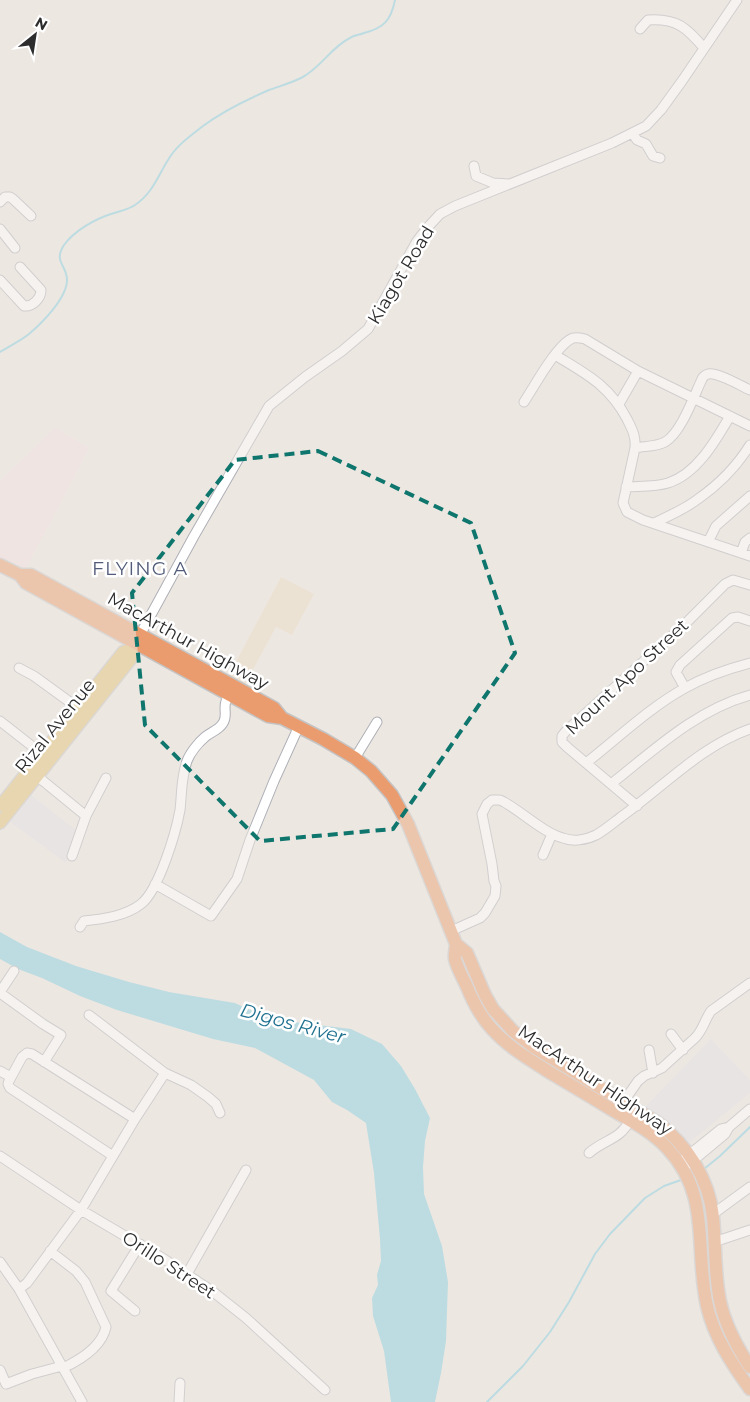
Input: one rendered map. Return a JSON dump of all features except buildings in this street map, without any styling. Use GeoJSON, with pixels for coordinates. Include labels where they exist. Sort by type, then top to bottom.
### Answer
{"type":"FeatureCollection","features":[{"type":"Feature","properties":{"kind":"highway","name":"MacArthur Highway"},"geometry":{"type":"LineString","coordinates":[[0,565],[20,575],[26,583],[136,642],[231,691],[274,708],[282,718],[331,743],[355,758],[383,783],[400,806],[408,824],[456,944],[455,959],[472,1000],[492,1030],[512,1048],[657,1138],[682,1166],[694,1196],[698,1214],[707,1306],[727,1355],[750,1389]]}},
{"type":"Feature","properties":{"kind":"highway","name":"MacArthur Highway"},"geometry":{"type":"LineString","coordinates":[[456,944],[468,953],[485,995],[493,1009],[512,1031],[535,1048],[664,1127],[692,1157],[704,1182],[713,1214],[716,1280],[722,1309],[735,1341],[750,1367]]}},
{"type":"Feature","properties":{"kind":"main road","name":"Rizal Avenue"},"geometry":{"type":"LineString","coordinates":[[0,823],[37,776],[46,757],[78,708],[123,652],[136,642]]}},
{"type":"Feature","properties":{"kind":"main road","name":"Rizal Avenue"},"geometry":{"type":"LineString","coordinates":[[0,806],[46,757],[131,658],[136,642]]}},
{"type":"Feature","properties":{"kind":"street","name":"Kiagot Road"},"geometry":{"type":"LineString","coordinates":[[136,642],[194,536],[269,406],[305,376],[342,352],[368,329],[418,241],[440,214],[455,206],[633,134],[646,126],[654,119],[737,0]]}},
{"type":"Feature","properties":{"kind":"street"},"geometry":{"type":"LineString","coordinates":[[640,29],[648,20],[661,19],[679,24],[690,32],[704,48]]}},
{"type":"Feature","properties":{"kind":"street"},"geometry":{"type":"LineString","coordinates":[[633,134],[638,140],[646,144],[653,156],[660,158]]}},
{"type":"Feature","properties":{"kind":"street"},"geometry":{"type":"LineString","coordinates":[[474,166],[476,176],[493,183],[512,184]]}},
{"type":"Feature","properties":{"kind":"street"},"geometry":{"type":"LineString","coordinates":[[4,199],[13,199],[31,216]]}},
{"type":"Feature","properties":{"kind":"street"},"geometry":{"type":"LineString","coordinates":[[0,229],[15,248]]}},
{"type":"Feature","properties":{"kind":"street"},"geometry":{"type":"LineString","coordinates":[[0,280],[24,306],[32,304],[40,295],[41,290],[20,267]]}},
{"type":"Feature","properties":{"kind":"street"},"geometry":{"type":"LineString","coordinates":[[524,402],[562,346],[572,339],[578,338],[584,339],[638,371],[750,426]]}},
{"type":"Feature","properties":{"kind":"street"},"geometry":{"type":"LineString","coordinates":[[555,355],[608,391],[619,404],[634,434],[635,448],[623,503],[625,510],[633,516],[746,554],[745,542],[750,538]]}},
{"type":"Feature","properties":{"kind":"street"},"geometry":{"type":"LineString","coordinates":[[619,404],[638,371]]}},
{"type":"Feature","properties":{"kind":"street"},"geometry":{"type":"LineString","coordinates":[[635,448],[660,444],[671,438],[679,427],[702,379],[707,374],[721,377],[750,390]]}},
{"type":"Feature","properties":{"kind":"street"},"geometry":{"type":"LineString","coordinates":[[626,487],[653,486],[668,483],[679,478],[690,470],[705,453],[717,438],[730,416]]}},
{"type":"Feature","properties":{"kind":"street"},"geometry":{"type":"LineString","coordinates":[[654,523],[698,500],[738,461],[750,445]]}},
{"type":"Feature","properties":{"kind":"street"},"geometry":{"type":"LineString","coordinates":[[708,542],[716,526],[750,496]]}},
{"type":"Feature","properties":{"kind":"street","name":"Mount Apo Street"},"geometry":{"type":"LineString","coordinates":[[637,806],[564,744],[562,736],[685,624],[725,584],[733,580],[750,585]]}},
{"type":"Feature","properties":{"kind":"street"},"geometry":{"type":"LineString","coordinates":[[685,688],[676,672],[680,665],[732,618],[738,617],[750,621]]}},
{"type":"Feature","properties":{"kind":"street"},"geometry":{"type":"LineString","coordinates":[[586,763],[651,711],[685,688],[714,674],[750,663]]}},
{"type":"Feature","properties":{"kind":"street"},"geometry":{"type":"LineString","coordinates":[[19,668],[34,676],[78,708]]}},
{"type":"Feature","properties":{"kind":"street"},"geometry":{"type":"LineString","coordinates":[[80,927],[84,921],[119,915],[133,909],[150,894],[166,858],[174,833],[180,810],[184,772],[188,759],[196,747],[224,722],[226,702],[231,691]]}},
{"type":"Feature","properties":{"kind":"street"},"geometry":{"type":"LineString","coordinates":[[611,784],[692,721],[713,709],[750,695]]}},
{"type":"Feature","properties":{"kind":"street"},"geometry":{"type":"LineString","coordinates":[[0,721],[46,757]]}},
{"type":"Feature","properties":{"kind":"street"},"geometry":{"type":"LineString","coordinates":[[355,758],[376,722]]}},
{"type":"Feature","properties":{"kind":"street"},"geometry":{"type":"LineString","coordinates":[[155,884],[211,916],[237,879],[253,831],[299,726]]}},
{"type":"Feature","properties":{"kind":"street"},"geometry":{"type":"LineString","coordinates":[[451,931],[480,918],[494,896],[496,886],[483,818],[483,810],[492,800],[500,800],[552,834],[564,839],[589,838],[637,806],[704,753],[734,735],[750,729]]}},
{"type":"Feature","properties":{"kind":"street"},"geometry":{"type":"LineString","coordinates":[[37,776],[86,816]]}},
{"type":"Feature","properties":{"kind":"street"},"geometry":{"type":"LineString","coordinates":[[72,856],[86,816],[106,778]]}},
{"type":"Feature","properties":{"kind":"street"},"geometry":{"type":"LineString","coordinates":[[543,855],[552,834]]}},
{"type":"Feature","properties":{"kind":"street"},"geometry":{"type":"LineString","coordinates":[[14,972],[0,993],[61,1035],[44,1062]]}},
{"type":"Feature","properties":{"kind":"street"},"geometry":{"type":"LineString","coordinates":[[624,1101],[638,1081],[662,1068],[700,1033],[711,1011],[750,983]]}},
{"type":"Feature","properties":{"kind":"street"},"geometry":{"type":"LineString","coordinates":[[89,1015],[165,1073],[192,1086],[208,1097],[216,1104],[220,1113]]}},
{"type":"Feature","properties":{"kind":"street"},"geometry":{"type":"LineString","coordinates":[[670,1034],[683,1050]]}},
{"type":"Feature","properties":{"kind":"street"},"geometry":{"type":"LineString","coordinates":[[649,1050],[653,1073]]}},
{"type":"Feature","properties":{"kind":"street"},"geometry":{"type":"LineString","coordinates":[[113,1156],[10,1088],[8,1084],[11,1077],[25,1054],[30,1054],[135,1119]]}},
{"type":"Feature","properties":{"kind":"street"},"geometry":{"type":"LineString","coordinates":[[0,1071],[11,1077]]}},
{"type":"Feature","properties":{"kind":"street"},"geometry":{"type":"LineString","coordinates":[[19,1288],[27,1283],[81,1210],[135,1119],[165,1073]]}},
{"type":"Feature","properties":{"kind":"street"},"geometry":{"type":"LineString","coordinates":[[682,1166],[726,1134],[729,1127],[750,1108]]}},
{"type":"Feature","properties":{"kind":"street"},"geometry":{"type":"LineString","coordinates":[[589,1153],[603,1143],[618,1136],[627,1127],[630,1120]]}},
{"type":"Feature","properties":{"kind":"street","name":"Orillo Street"},"geometry":{"type":"LineString","coordinates":[[0,1156],[81,1210],[140,1244],[212,1290],[246,1318],[325,1390]]}},
{"type":"Feature","properties":{"kind":"street"},"geometry":{"type":"LineString","coordinates":[[187,1274],[246,1170]]}},
{"type":"Feature","properties":{"kind":"street"},"geometry":{"type":"LineString","coordinates":[[713,1214],[750,1187]]}},
{"type":"Feature","properties":{"kind":"street"},"geometry":{"type":"LineString","coordinates":[[714,1242],[750,1230]]}},
{"type":"Feature","properties":{"kind":"street"},"geometry":{"type":"LineString","coordinates":[[135,1312],[111,1291],[140,1244]]}},
{"type":"Feature","properties":{"kind":"street"},"geometry":{"type":"LineString","coordinates":[[0,1370],[6,1384],[32,1374],[63,1367],[86,1354],[105,1332],[106,1327],[85,1282],[76,1271],[50,1251]]}},
{"type":"Feature","properties":{"kind":"street"},"geometry":{"type":"LineString","coordinates":[[1,1265],[19,1288],[82,1402]]}},
{"type":"Feature","properties":{"kind":"street"},"geometry":{"type":"LineString","coordinates":[[179,1402],[180,1383]]}},
{"type":"Feature","properties":{"kind":"highlighted area"},"geometry":{"type":"Polygon","coordinates":[[[318,451],[471,523],[515,653],[393,829],[260,841],[145,725],[132,593],[235,460],[318,451]]]}},
{"type":"Feature","properties":{"kind":"shaded area"},"geometry":{"type":"Polygon","coordinates":[[[55,428],[89,448],[24,572],[0,559],[0,481],[55,428]]]}},
{"type":"Feature","properties":{"kind":"shaded area"},"geometry":{"type":"Polygon","coordinates":[[[281,577],[314,594],[292,635],[276,627],[245,684],[229,675],[281,577]]]}},
{"type":"Feature","properties":{"kind":"shaded area"},"geometry":{"type":"Polygon","coordinates":[[[30,794],[76,830],[66,863],[9,821],[30,794]]]}},
{"type":"Feature","properties":{"kind":"shaded area"},"geometry":{"type":"Polygon","coordinates":[[[711,1039],[750,1080],[750,1093],[685,1146],[642,1110],[711,1039]]]}},
{"type":"Feature","properties":{"kind":"water","name":"Digos River"},"geometry":{"type":"Polygon","coordinates":[[[0,932],[27,947],[76,966],[129,982],[169,992],[235,1003],[261,1015],[294,1022],[351,1029],[382,1044],[401,1066],[430,1118],[425,1141],[423,1167],[424,1194],[442,1246],[448,1282],[446,1341],[435,1402],[391,1402],[384,1351],[373,1316],[372,1298],[378,1285],[377,1275],[381,1261],[374,1173],[366,1123],[332,1102],[314,1080],[255,1048],[213,1039],[117,1010],[18,969],[0,959],[0,932]]]}},
{"type":"Feature","properties":{"kind":"waterway"},"geometry":{"type":"LineString","coordinates":[[0,352],[29,334],[47,317],[63,294],[67,280],[60,256],[64,245],[73,235],[92,222],[129,208],[141,201],[175,150],[188,137],[211,121],[252,98],[301,78],[314,69],[343,42],[353,36],[382,26],[389,18],[395,0]]}},
{"type":"Feature","properties":{"kind":"waterway"},"geometry":{"type":"LineString","coordinates":[[704,1169],[750,1127]]}},
{"type":"Feature","properties":{"kind":"waterway"},"geometry":{"type":"LineString","coordinates":[[487,1402],[523,1366],[550,1332],[595,1254],[610,1234],[645,1198],[664,1186],[681,1180]]}},
{"type":"Feature","properties":{"kind":"district","name":"FLYING A"},"geometry":{"type":"Point","coordinates":[140,568]}}]}
